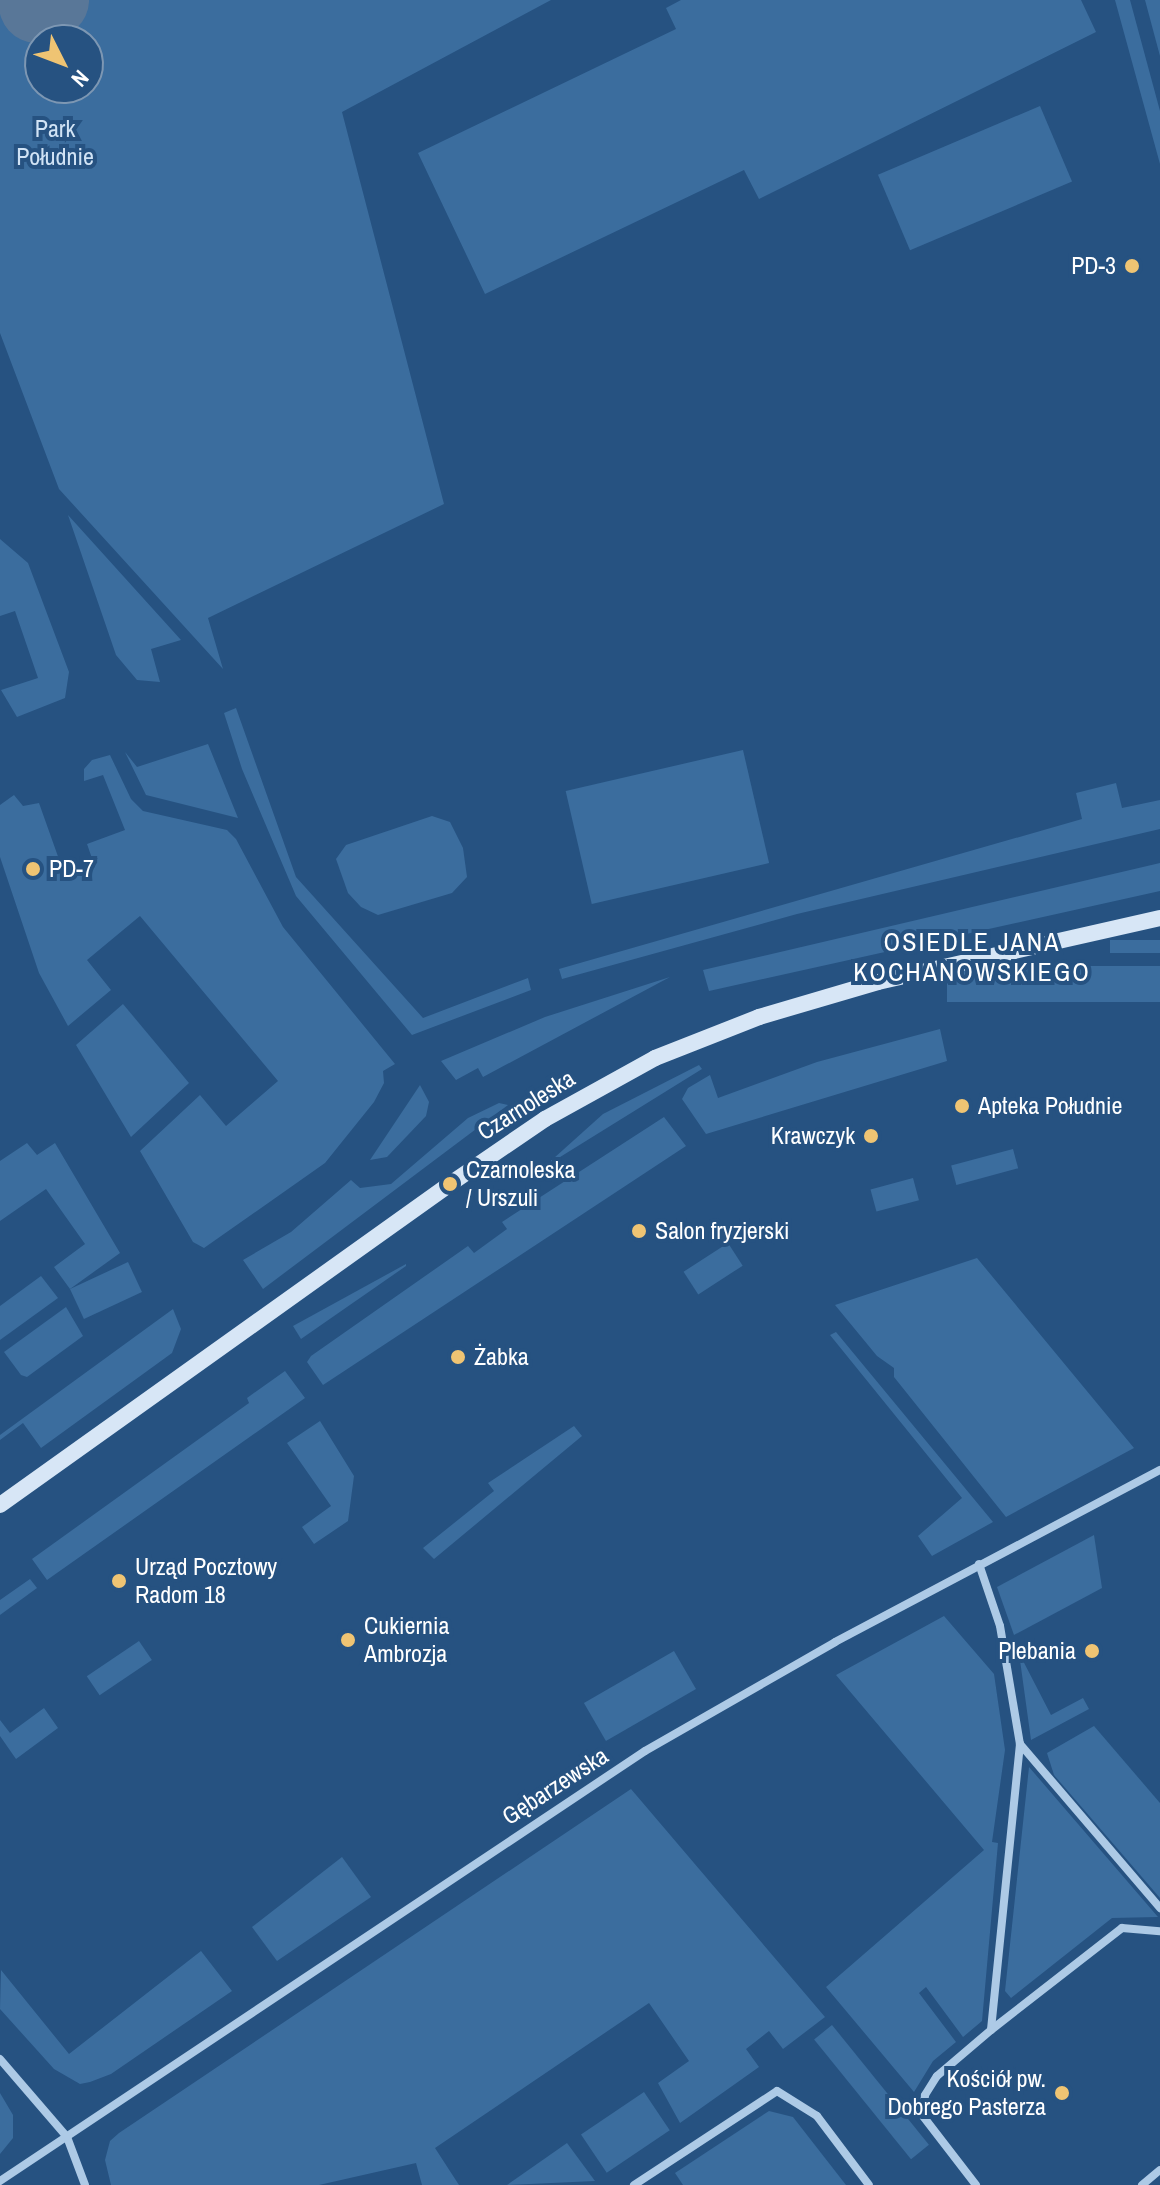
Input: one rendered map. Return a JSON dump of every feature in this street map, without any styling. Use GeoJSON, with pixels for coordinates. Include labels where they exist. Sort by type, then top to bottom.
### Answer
{"type":"FeatureCollection","features":[{"type":"Feature","properties":{"kind":"street","name":"Czarnoleska"},"geometry":{"type":"LineString","coordinates":[[0,1505],[545,1119],[655,1058],[759,1017],[878,982],[1160,918]]}},
{"type":"Feature","properties":{"kind":"street","name":"Gębarzewska"},"geometry":{"type":"LineString","coordinates":[[0,2181],[645,1751],[979,1564],[1160,1470]]}},
{"type":"Feature","properties":{"kind":"street"},"geometry":{"type":"LineString","coordinates":[[979,1564],[1000,1626],[1020,1744],[991,2030]]}},
{"type":"Feature","properties":{"kind":"street"},"geometry":{"type":"LineString","coordinates":[[1020,1744],[1160,1908]]}},
{"type":"Feature","properties":{"kind":"street"},"geometry":{"type":"LineString","coordinates":[[976,2185],[922,2115],[925,2095],[937,2076],[1122,1928],[1160,1931]]}},
{"type":"Feature","properties":{"kind":"street"},"geometry":{"type":"LineString","coordinates":[[0,2059],[67,2137],[85,2185]]}},
{"type":"Feature","properties":{"kind":"street"},"geometry":{"type":"LineString","coordinates":[[634,2185],[777,2091],[804,2104],[869,2185]]}},
{"type":"Feature","properties":{"kind":"street"},"geometry":{"type":"LineString","coordinates":[[1142,2185],[1160,2170]]}},
{"type":"Feature","properties":{"kind":"green space","name":"Park Południe"},"geometry":{"type":"Polygon","coordinates":[[[0,0],[551,0],[342,112],[444,504],[208,618],[223,669],[59,489],[0,333],[0,0]]]}},
{"type":"Feature","properties":{"kind":"green space"},"geometry":{"type":"Polygon","coordinates":[[[681,0],[1081,0],[1096,32],[759,199],[744,170],[485,294],[418,153],[676,29],[666,8],[681,0]]]}},
{"type":"Feature","properties":{"kind":"green space"},"geometry":{"type":"Polygon","coordinates":[[[1115,0],[1130,0],[1160,111],[1160,164],[1115,0]]]}},
{"type":"Feature","properties":{"kind":"green space"},"geometry":{"type":"Polygon","coordinates":[[[1145,0],[1160,0],[1160,56],[1145,0]]]}},
{"type":"Feature","properties":{"kind":"green space"},"geometry":{"type":"Polygon","coordinates":[[[1040,106],[1072,181],[910,250],[878,175],[1040,106]]]}},
{"type":"Feature","properties":{"kind":"green space"},"geometry":{"type":"Polygon","coordinates":[[[68,515],[181,640],[151,649],[160,682],[137,680],[116,655],[68,515]]]}},
{"type":"Feature","properties":{"kind":"green space"},"geometry":{"type":"Polygon","coordinates":[[[0,539],[28,563],[69,672],[65,698],[17,717],[1,690],[38,678],[15,611],[0,616],[0,539]]]}},
{"type":"Feature","properties":{"kind":"green space"},"geometry":{"type":"Polygon","coordinates":[[[236,708],[296,877],[423,1018],[528,978],[531,990],[412,1035],[296,896],[242,769],[224,713],[236,708]]]}},
{"type":"Feature","properties":{"kind":"green space"},"geometry":{"type":"Polygon","coordinates":[[[208,744],[238,818],[146,795],[125,752],[137,767],[208,744]]]}},
{"type":"Feature","properties":{"kind":"green space"},"geometry":{"type":"Polygon","coordinates":[[[743,750],[769,863],[592,904],[566,791],[743,750]]]}},
{"type":"Feature","properties":{"kind":"green space"},"geometry":{"type":"Polygon","coordinates":[[[110,755],[131,799],[143,811],[227,830],[236,839],[283,927],[395,1064],[383,1071],[384,1083],[374,1102],[325,1163],[204,1248],[193,1242],[140,1151],[200,1095],[226,1126],[278,1081],[140,916],[87,960],[111,990],[68,1026],[39,973],[0,857],[0,805],[14,795],[23,806],[39,803],[66,879],[95,867],[87,844],[125,830],[103,775],[84,781],[84,769],[92,760],[110,755]]]}},
{"type":"Feature","properties":{"kind":"green space"},"geometry":{"type":"Polygon","coordinates":[[[1116,783],[1122,808],[1160,800],[1160,829],[797,914],[562,979],[559,969],[1082,819],[1076,793],[1116,783]]]}},
{"type":"Feature","properties":{"kind":"green space"},"geometry":{"type":"Polygon","coordinates":[[[432,816],[450,822],[463,848],[467,877],[452,893],[378,915],[361,907],[348,893],[336,859],[346,845],[432,816]]]}},
{"type":"Feature","properties":{"kind":"green space"},"geometry":{"type":"Polygon","coordinates":[[[1160,863],[1160,891],[709,991],[703,970],[1160,863]]]}},
{"type":"Feature","properties":{"kind":"green space"},"geometry":{"type":"Polygon","coordinates":[[[1110,940],[1160,940],[1160,953],[1110,953],[1110,940]]]}},
{"type":"Feature","properties":{"kind":"green space"},"geometry":{"type":"Polygon","coordinates":[[[947,966],[1160,966],[1160,1002],[947,1002],[947,966]]]}},
{"type":"Feature","properties":{"kind":"green space"},"geometry":{"type":"Polygon","coordinates":[[[670,977],[483,1077],[478,1068],[456,1080],[441,1061],[545,1017],[670,977]]]}},
{"type":"Feature","properties":{"kind":"green space"},"geometry":{"type":"Polygon","coordinates":[[[123,1004],[189,1083],[131,1137],[76,1045],[123,1004]]]}},
{"type":"Feature","properties":{"kind":"green space"},"geometry":{"type":"Polygon","coordinates":[[[940,1029],[947,1061],[706,1134],[682,1099],[688,1088],[710,1075],[718,1098],[817,1062],[940,1029]]]}},
{"type":"Feature","properties":{"kind":"green space"},"geometry":{"type":"Polygon","coordinates":[[[699,1065],[702,1069],[544,1167],[603,1114],[699,1065]]]}},
{"type":"Feature","properties":{"kind":"green space"},"geometry":{"type":"Polygon","coordinates":[[[420,1085],[429,1102],[426,1116],[387,1157],[370,1160],[420,1085]]]}},
{"type":"Feature","properties":{"kind":"green space"},"geometry":{"type":"Polygon","coordinates":[[[499,1103],[508,1105],[263,1289],[243,1260],[291,1232],[351,1180],[360,1188],[391,1184],[468,1118],[499,1103]]]}},
{"type":"Feature","properties":{"kind":"green space"},"geometry":{"type":"Polygon","coordinates":[[[664,1117],[686,1146],[323,1385],[307,1362],[311,1356],[468,1246],[474,1253],[507,1229],[502,1222],[664,1117]]]}},
{"type":"Feature","properties":{"kind":"green space"},"geometry":{"type":"Polygon","coordinates":[[[27,1143],[37,1155],[55,1143],[120,1253],[70,1289],[54,1267],[85,1244],[46,1189],[0,1221],[0,1161],[27,1143]]]}},
{"type":"Feature","properties":{"kind":"green space"},"geometry":{"type":"Polygon","coordinates":[[[1013,1149],[1018,1168],[956,1185],[951,1166],[1013,1149]]]}},
{"type":"Feature","properties":{"kind":"green space"},"geometry":{"type":"Polygon","coordinates":[[[913,1178],[919,1200],[876,1212],[870,1189],[913,1178]]]}},
{"type":"Feature","properties":{"kind":"green space"},"geometry":{"type":"Polygon","coordinates":[[[728,1243],[743,1266],[698,1295],[684,1272],[728,1243]]]}},
{"type":"Feature","properties":{"kind":"green space"},"geometry":{"type":"Polygon","coordinates":[[[977,1258],[1134,1448],[1006,1517],[894,1377],[894,1368],[877,1356],[835,1305],[977,1258]]]}},
{"type":"Feature","properties":{"kind":"green space"},"geometry":{"type":"Polygon","coordinates":[[[128,1262],[142,1292],[84,1319],[70,1289],[128,1262]]]}},
{"type":"Feature","properties":{"kind":"green space"},"geometry":{"type":"Polygon","coordinates":[[[406,1266],[301,1339],[293,1326],[406,1266]]]}},
{"type":"Feature","properties":{"kind":"green space"},"geometry":{"type":"Polygon","coordinates":[[[41,1276],[58,1298],[0,1340],[0,1306],[41,1276]]]}},
{"type":"Feature","properties":{"kind":"green space"},"geometry":{"type":"Polygon","coordinates":[[[66,1307],[83,1336],[27,1377],[21,1375],[4,1352],[66,1307]]]}},
{"type":"Feature","properties":{"kind":"green space"},"geometry":{"type":"Polygon","coordinates":[[[173,1309],[181,1329],[172,1353],[41,1448],[23,1423],[0,1440],[0,1435],[173,1309]]]}},
{"type":"Feature","properties":{"kind":"green space"},"geometry":{"type":"Polygon","coordinates":[[[836,1332],[993,1522],[932,1556],[918,1536],[962,1498],[830,1335],[836,1332]]]}},
{"type":"Feature","properties":{"kind":"green space"},"geometry":{"type":"Polygon","coordinates":[[[285,1371],[305,1398],[47,1580],[32,1559],[249,1403],[247,1398],[285,1371]]]}},
{"type":"Feature","properties":{"kind":"green space"},"geometry":{"type":"Polygon","coordinates":[[[320,1421],[354,1476],[348,1521],[314,1544],[302,1527],[331,1506],[287,1443],[320,1421]]]}},
{"type":"Feature","properties":{"kind":"green space"},"geometry":{"type":"Polygon","coordinates":[[[574,1426],[582,1436],[434,1559],[423,1548],[494,1491],[488,1483],[574,1426]]]}},
{"type":"Feature","properties":{"kind":"green space"},"geometry":{"type":"Polygon","coordinates":[[[1094,1535],[1102,1588],[1014,1635],[997,1587],[1094,1535]]]}},
{"type":"Feature","properties":{"kind":"green space"},"geometry":{"type":"Polygon","coordinates":[[[30,1579],[37,1588],[0,1615],[0,1600],[30,1579]]]}},
{"type":"Feature","properties":{"kind":"green space"},"geometry":{"type":"Polygon","coordinates":[[[944,1616],[994,1674],[1005,1750],[992,1842],[998,1843],[982,2021],[963,2037],[926,1987],[919,1993],[956,2042],[933,2061],[914,2092],[826,1987],[984,1850],[836,1675],[944,1616]]]}},
{"type":"Feature","properties":{"kind":"green space"},"geometry":{"type":"Polygon","coordinates":[[[139,1641],[152,1660],[100,1695],[87,1676],[139,1641]]]}},
{"type":"Feature","properties":{"kind":"green space"},"geometry":{"type":"Polygon","coordinates":[[[674,1651],[696,1689],[606,1741],[584,1703],[674,1651]]]}},
{"type":"Feature","properties":{"kind":"green space"},"geometry":{"type":"Polygon","coordinates":[[[1019,1653],[1051,1715],[1083,1698],[1089,1709],[1031,1740],[1019,1653]]]}},
{"type":"Feature","properties":{"kind":"green space"},"geometry":{"type":"Polygon","coordinates":[[[44,1708],[58,1728],[16,1759],[0,1736],[0,1720],[10,1733],[44,1708]]]}},
{"type":"Feature","properties":{"kind":"green space"},"geometry":{"type":"Polygon","coordinates":[[[1094,1726],[1160,1803],[1160,1898],[1054,1775],[1047,1753],[1094,1726]]]}},
{"type":"Feature","properties":{"kind":"green space"},"geometry":{"type":"Polygon","coordinates":[[[1029,1767],[1158,1917],[1112,1918],[1011,1998],[1005,1991],[1029,1767]]]}},
{"type":"Feature","properties":{"kind":"green space"},"geometry":{"type":"Polygon","coordinates":[[[631,1789],[825,2017],[783,2049],[769,2031],[746,2049],[759,2067],[680,2123],[658,2083],[689,2061],[649,2003],[435,2148],[459,2185],[422,2185],[416,2163],[319,2185],[111,2185],[105,2160],[110,2141],[119,2133],[631,1789]]]}},
{"type":"Feature","properties":{"kind":"green space"},"geometry":{"type":"Polygon","coordinates":[[[342,1857],[371,1897],[277,1961],[252,1927],[342,1857]]]}},
{"type":"Feature","properties":{"kind":"green space"},"geometry":{"type":"Polygon","coordinates":[[[201,1951],[232,1991],[111,2074],[90,2082],[80,2084],[54,2069],[0,2009],[1,1970],[69,2054],[201,1951]]]}},
{"type":"Feature","properties":{"kind":"green space"},"geometry":{"type":"Polygon","coordinates":[[[832,2025],[929,2145],[911,2159],[814,2039],[832,2025]]]}},
{"type":"Feature","properties":{"kind":"green space"},"geometry":{"type":"Polygon","coordinates":[[[644,2092],[670,2130],[607,2173],[581,2134],[644,2092]]]}},
{"type":"Feature","properties":{"kind":"green space"},"geometry":{"type":"Polygon","coordinates":[[[0,2093],[13,2115],[13,2138],[0,2154],[0,2093]]]}},
{"type":"Feature","properties":{"kind":"green space"},"geometry":{"type":"Polygon","coordinates":[[[769,2111],[793,2117],[846,2185],[683,2185],[675,2173],[769,2111]]]}},
{"type":"Feature","properties":{"kind":"green space"},"geometry":{"type":"Polygon","coordinates":[[[567,2143],[595,2181],[507,2185],[567,2143]]]}},
{"type":"Feature","properties":{"kind":"waterway"},"geometry":{"type":"LineString","coordinates":[[37,5],[51,0]]}},
{"type":"Feature","properties":{"kind":"place","name":"PD-3"},"geometry":{"type":"Point","coordinates":[1132,266]}},
{"type":"Feature","properties":{"kind":"place","name":"PD-7"},"geometry":{"type":"Point","coordinates":[33,869]}},
{"type":"Feature","properties":{"kind":"place","name":"Apteka Południe"},"geometry":{"type":"Point","coordinates":[962,1106]}},
{"type":"Feature","properties":{"kind":"place","name":"Krawczyk"},"geometry":{"type":"Point","coordinates":[871,1136]}},
{"type":"Feature","properties":{"kind":"place","name":"Czarnoleska / Urszuli"},"geometry":{"type":"Point","coordinates":[450,1184]}},
{"type":"Feature","properties":{"kind":"place","name":"Salon fryzjerski"},"geometry":{"type":"Point","coordinates":[639,1231]}},
{"type":"Feature","properties":{"kind":"place","name":"Żabka"},"geometry":{"type":"Point","coordinates":[458,1357]}},
{"type":"Feature","properties":{"kind":"place","name":"Urząd Pocztowy Radom 18"},"geometry":{"type":"Point","coordinates":[119,1581]}},
{"type":"Feature","properties":{"kind":"place","name":"Cukiernia Ambrozja"},"geometry":{"type":"Point","coordinates":[348,1640]}},
{"type":"Feature","properties":{"kind":"place","name":"Plebania"},"geometry":{"type":"Point","coordinates":[1092,1651]}},
{"type":"Feature","properties":{"kind":"place","name":"Kościół pw. Dobrego Pasterza"},"geometry":{"type":"Point","coordinates":[1062,2093]}},
{"type":"Feature","properties":{"kind":"district","name":"OSIEDLE JANA KOCHANOWSKIEGO"},"geometry":{"type":"Point","coordinates":[972,957]}}]}
